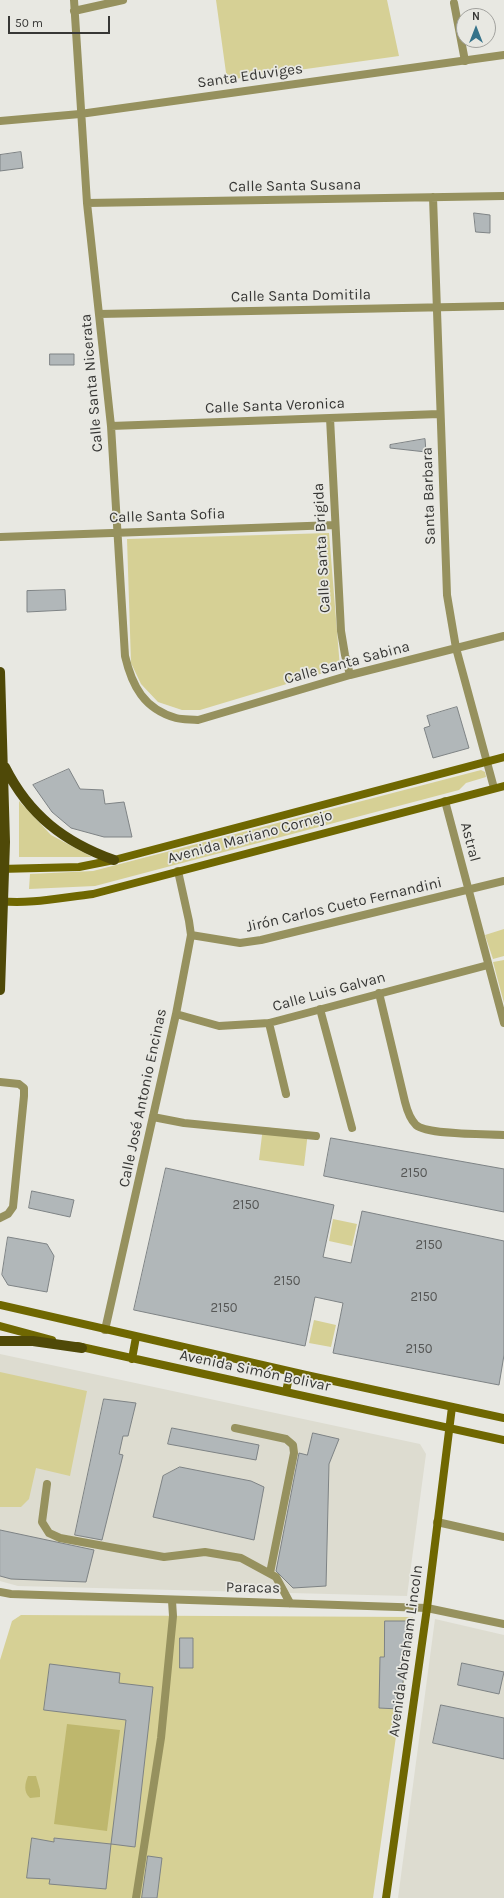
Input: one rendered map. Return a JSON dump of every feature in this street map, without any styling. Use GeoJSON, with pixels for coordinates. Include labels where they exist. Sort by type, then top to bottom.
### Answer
{"type":"FeatureCollection","features":[{"type":"Feature","properties":{"kind":"main road"},"geometry":{"type":"LineString","coordinates":[[0,672],[3,763],[0,990]]}},
{"type":"Feature","properties":{"kind":"main road","name":"Avenida Mariano Cornejo"},"geometry":{"type":"LineString","coordinates":[[2,868],[79,867],[114,860],[504,757]]}},
{"type":"Feature","properties":{"kind":"main road"},"geometry":{"type":"LineString","coordinates":[[3,763],[22,795],[47,823],[78,845],[114,860]]}},
{"type":"Feature","properties":{"kind":"main road","name":"Avenida Mariano Cornejo"},"geometry":{"type":"LineString","coordinates":[[2,902],[51,899],[93,894],[504,786]]}},
{"type":"Feature","properties":{"kind":"main road","name":"Avenida Simón Bolivar"},"geometry":{"type":"LineString","coordinates":[[0,1305],[290,1372],[504,1418]]}},
{"type":"Feature","properties":{"kind":"main road","name":"Avenida Simón Bolivar"},"geometry":{"type":"LineString","coordinates":[[0,1326],[82,1348],[504,1440]]}},
{"type":"Feature","properties":{"kind":"main road"},"geometry":{"type":"LineString","coordinates":[[132,1359],[136,1337]]}},
{"type":"Feature","properties":{"kind":"main road"},"geometry":{"type":"LineString","coordinates":[[0,1341],[27,1341],[82,1348]]}},
{"type":"Feature","properties":{"kind":"main road"},"geometry":{"type":"LineString","coordinates":[[286,1392],[290,1372]]}},
{"type":"Feature","properties":{"kind":"main road","name":"Avenida Abraham Lincoln"},"geometry":{"type":"LineString","coordinates":[[386,1898],[427,1608],[448,1427],[452,1407]]}},
{"type":"Feature","properties":{"kind":"street","name":"Calle Santa Nicerata"},"geometry":{"type":"LineString","coordinates":[[74,0],[80,114],[87,203],[111,426],[125,656],[130,677],[141,696],[157,710],[176,718],[198,720]]}},
{"type":"Feature","properties":{"kind":"street"},"geometry":{"type":"LineString","coordinates":[[74,11],[123,0]]}},
{"type":"Feature","properties":{"kind":"street"},"geometry":{"type":"LineString","coordinates":[[454,3],[465,61]]}},
{"type":"Feature","properties":{"kind":"street","name":"Santa Eduviges"},"geometry":{"type":"LineString","coordinates":[[0,121],[80,114],[504,55]]}},
{"type":"Feature","properties":{"kind":"street","name":"Calle Santa Susana"},"geometry":{"type":"LineString","coordinates":[[87,203],[504,196]]}},
{"type":"Feature","properties":{"kind":"street","name":"Santa Barbara"},"geometry":{"type":"LineString","coordinates":[[433,197],[438,307],[439,414],[447,595],[456,648],[494,788]]}},
{"type":"Feature","properties":{"kind":"street","name":"Calle Santa Domitila"},"geometry":{"type":"LineString","coordinates":[[99,314],[504,306]]}},
{"type":"Feature","properties":{"kind":"street","name":"Calle Santa Veronica"},"geometry":{"type":"LineString","coordinates":[[111,426],[439,414]]}},
{"type":"Feature","properties":{"kind":"street","name":"Calle Santa Brigida"},"geometry":{"type":"LineString","coordinates":[[330,418],[334,525],[341,630],[350,675]]}},
{"type":"Feature","properties":{"kind":"street","name":"Calle Santa Sofia"},"geometry":{"type":"LineString","coordinates":[[0,537],[334,525]]}},
{"type":"Feature","properties":{"kind":"street","name":"Calle Santa Sabina"},"geometry":{"type":"LineString","coordinates":[[198,720],[350,675],[504,636]]}},
{"type":"Feature","properties":{"kind":"street","name":"Astral"},"geometry":{"type":"LineString","coordinates":[[444,801],[504,1024]]}},
{"type":"Feature","properties":{"kind":"street","name":"Calle José Antonio Encinas"},"geometry":{"type":"LineString","coordinates":[[105,1330],[176,1014],[191,935],[178,871]]}},
{"type":"Feature","properties":{"kind":"street","name":"Jirón Carlos Cueto Fernandini"},"geometry":{"type":"LineString","coordinates":[[191,935],[240,943],[261,940],[504,881]]}},
{"type":"Feature","properties":{"kind":"street","name":"Calle Luis Galvan"},"geometry":{"type":"LineString","coordinates":[[176,1014],[219,1026],[268,1023],[488,965]]}},
{"type":"Feature","properties":{"kind":"street"},"geometry":{"type":"LineString","coordinates":[[379,993],[405,1102],[409,1114],[416,1125],[427,1130],[504,1135]]}},
{"type":"Feature","properties":{"kind":"street"},"geometry":{"type":"LineString","coordinates":[[320,1009],[352,1128]]}},
{"type":"Feature","properties":{"kind":"street"},"geometry":{"type":"LineString","coordinates":[[268,1023],[286,1094]]}},
{"type":"Feature","properties":{"kind":"street"},"geometry":{"type":"LineString","coordinates":[[0,1082],[19,1084],[24,1088],[24,1096],[13,1207],[8,1214],[0,1218]]}},
{"type":"Feature","properties":{"kind":"street"},"geometry":{"type":"LineString","coordinates":[[153,1117],[184,1123],[316,1136]]}},
{"type":"Feature","properties":{"kind":"street"},"geometry":{"type":"LineString","coordinates":[[235,1428],[286,1439],[293,1445],[294,1453],[270,1573]]}},
{"type":"Feature","properties":{"kind":"street"},"geometry":{"type":"LineString","coordinates":[[47,1484],[42,1522],[49,1533],[60,1538],[164,1557],[205,1552],[241,1558],[276,1577],[290,1603]]}},
{"type":"Feature","properties":{"kind":"street"},"geometry":{"type":"LineString","coordinates":[[437,1522],[504,1537]]}},
{"type":"Feature","properties":{"kind":"street","name":"Paracas"},"geometry":{"type":"LineString","coordinates":[[0,1592],[12,1594],[172,1601],[290,1603],[427,1608],[504,1624]]}},
{"type":"Feature","properties":{"kind":"street"},"geometry":{"type":"LineString","coordinates":[[136,1898],[161,1738],[173,1616],[172,1601]]}},
{"type":"Feature","properties":{"kind":"shaded area"},"geometry":{"type":"Polygon","coordinates":[[[216,0],[387,0],[399,56],[227,80],[216,0]]]}},
{"type":"Feature","properties":{"kind":"shaded area"},"geometry":{"type":"Polygon","coordinates":[[[329,533],[340,668],[200,710],[182,710],[158,702],[141,684],[131,663],[127,539],[329,533]]]}},
{"type":"Feature","properties":{"kind":"shaded area"},"geometry":{"type":"Polygon","coordinates":[[[481,770],[485,772],[486,777],[466,783],[459,790],[95,886],[29,889],[30,874],[93,871],[481,770]]]}},
{"type":"Feature","properties":{"kind":"shaded area"},"geometry":{"type":"Polygon","coordinates":[[[19,801],[51,835],[92,857],[19,857],[19,801]]]}},
{"type":"Feature","properties":{"kind":"shaded area"},"geometry":{"type":"Polygon","coordinates":[[[504,929],[504,956],[493,959],[485,935],[504,929]]]}},
{"type":"Feature","properties":{"kind":"shaded area"},"geometry":{"type":"Polygon","coordinates":[[[504,960],[504,1003],[493,962],[504,960]]]}},
{"type":"Feature","properties":{"kind":"shaded area"},"geometry":{"type":"Polygon","coordinates":[[[263,1127],[308,1132],[304,1166],[259,1160],[263,1127]]]}},
{"type":"Feature","properties":{"kind":"shaded area"},"geometry":{"type":"Polygon","coordinates":[[[333,1219],[357,1224],[352,1246],[329,1241],[333,1219]]]}},
{"type":"Feature","properties":{"kind":"shaded area"},"geometry":{"type":"Polygon","coordinates":[[[314,1320],[336,1325],[331,1347],[309,1343],[314,1320]]]}},
{"type":"Feature","properties":{"kind":"shaded area"},"geometry":{"type":"Polygon","coordinates":[[[0,1354],[420,1444],[426,1454],[407,1596],[18,1586],[0,1581],[0,1354]]]}},
{"type":"Feature","properties":{"kind":"shaded area"},"geometry":{"type":"Polygon","coordinates":[[[0,1372],[87,1391],[70,1476],[36,1468],[29,1499],[21,1507],[0,1507],[0,1372]]]}},
{"type":"Feature","properties":{"kind":"shaded area"},"geometry":{"type":"Polygon","coordinates":[[[21,1615],[413,1617],[373,1898],[0,1898],[0,1660],[12,1621],[21,1615]]]}},
{"type":"Feature","properties":{"kind":"shaded area"},"geometry":{"type":"Polygon","coordinates":[[[435,1619],[504,1635],[504,1898],[398,1898],[435,1619]]]}},
{"type":"Feature","properties":{"kind":"shaded area"},"geometry":{"type":"Polygon","coordinates":[[[67,1724],[120,1730],[107,1831],[54,1824],[67,1724]]]}},
{"type":"Feature","properties":{"kind":"shaded area"},"geometry":{"type":"Polygon","coordinates":[[[28,1776],[36,1776],[40,1790],[40,1797],[30,1798],[26,1793],[25,1787],[28,1776]]]}},
{"type":"Feature","properties":{"kind":"building"},"geometry":{"type":"Polygon","coordinates":[[[21,152],[23,168],[0,171],[0,155],[21,152]]]}},
{"type":"Feature","properties":{"kind":"building"},"geometry":{"type":"Polygon","coordinates":[[[474,213],[490,215],[490,233],[476,232],[474,213]]]}},
{"type":"Feature","properties":{"kind":"building"},"geometry":{"type":"Polygon","coordinates":[[[50,354],[74,354],[74,365],[50,365],[50,354]]]}},
{"type":"Feature","properties":{"kind":"building"},"geometry":{"type":"Polygon","coordinates":[[[425,439],[426,452],[390,448],[390,445],[425,439]]]}},
{"type":"Feature","properties":{"kind":"building"},"geometry":{"type":"Polygon","coordinates":[[[65,590],[66,610],[27,612],[27,591],[65,590]]]}},
{"type":"Feature","properties":{"kind":"building"},"geometry":{"type":"Polygon","coordinates":[[[457,707],[469,748],[433,758],[424,728],[430,726],[427,716],[457,707]]]}},
{"type":"Feature","properties":{"kind":"building"},"geometry":{"type":"Polygon","coordinates":[[[69,769],[80,789],[103,790],[105,804],[124,802],[132,837],[104,837],[71,828],[52,812],[33,785],[69,769]]]}},
{"type":"Feature","properties":{"kind":"building"},"geometry":{"type":"Polygon","coordinates":[[[331,1138],[504,1169],[504,1212],[324,1176],[331,1138]]]}},
{"type":"Feature","properties":{"kind":"building"},"geometry":{"type":"Polygon","coordinates":[[[166,1168],[334,1205],[323,1257],[351,1263],[362,1211],[504,1241],[504,1355],[499,1385],[333,1353],[343,1303],[315,1297],[305,1346],[134,1310],[166,1168]]]}},
{"type":"Feature","properties":{"kind":"building"},"geometry":{"type":"Polygon","coordinates":[[[32,1191],[74,1200],[70,1217],[29,1208],[32,1191]]]}},
{"type":"Feature","properties":{"kind":"building"},"geometry":{"type":"Polygon","coordinates":[[[8,1237],[47,1244],[54,1256],[47,1292],[8,1285],[2,1275],[8,1237]]]}},
{"type":"Feature","properties":{"kind":"building"},"geometry":{"type":"Polygon","coordinates":[[[104,1399],[136,1403],[128,1436],[123,1436],[119,1454],[123,1455],[102,1540],[75,1535],[104,1399]]]}},
{"type":"Feature","properties":{"kind":"building"},"geometry":{"type":"Polygon","coordinates":[[[172,1428],[259,1445],[256,1460],[168,1444],[172,1428]]]}},
{"type":"Feature","properties":{"kind":"building"},"geometry":{"type":"Polygon","coordinates":[[[313,1433],[339,1439],[329,1464],[326,1586],[293,1588],[276,1571],[299,1453],[307,1455],[313,1433]]]}},
{"type":"Feature","properties":{"kind":"building"},"geometry":{"type":"Polygon","coordinates":[[[180,1467],[251,1481],[264,1487],[254,1540],[153,1517],[163,1476],[180,1467]]]}},
{"type":"Feature","properties":{"kind":"building"},"geometry":{"type":"Polygon","coordinates":[[[0,1530],[94,1550],[86,1582],[11,1579],[0,1576],[0,1530]]]}},
{"type":"Feature","properties":{"kind":"building"},"geometry":{"type":"Polygon","coordinates":[[[385,1621],[412,1621],[399,1709],[379,1708],[380,1657],[384,1657],[385,1621]]]}},
{"type":"Feature","properties":{"kind":"building"},"geometry":{"type":"Polygon","coordinates":[[[180,1638],[193,1638],[193,1668],[180,1668],[180,1638]]]}},
{"type":"Feature","properties":{"kind":"building"},"geometry":{"type":"Polygon","coordinates":[[[462,1663],[504,1672],[499,1694],[458,1685],[462,1663]]]}},
{"type":"Feature","properties":{"kind":"building"},"geometry":{"type":"Polygon","coordinates":[[[50,1664],[120,1673],[119,1683],[153,1687],[135,1847],[111,1844],[126,1720],[44,1710],[50,1664]]]}},
{"type":"Feature","properties":{"kind":"building"},"geometry":{"type":"Polygon","coordinates":[[[441,1705],[504,1718],[504,1759],[433,1743],[441,1705]]]}},
{"type":"Feature","properties":{"kind":"building"},"geometry":{"type":"Polygon","coordinates":[[[32,1838],[54,1842],[54,1838],[111,1844],[106,1889],[49,1884],[50,1879],[27,1878],[32,1838]]]}},
{"type":"Feature","properties":{"kind":"building"},"geometry":{"type":"Polygon","coordinates":[[[148,1856],[162,1858],[157,1898],[142,1898],[148,1856]]]}}]}
